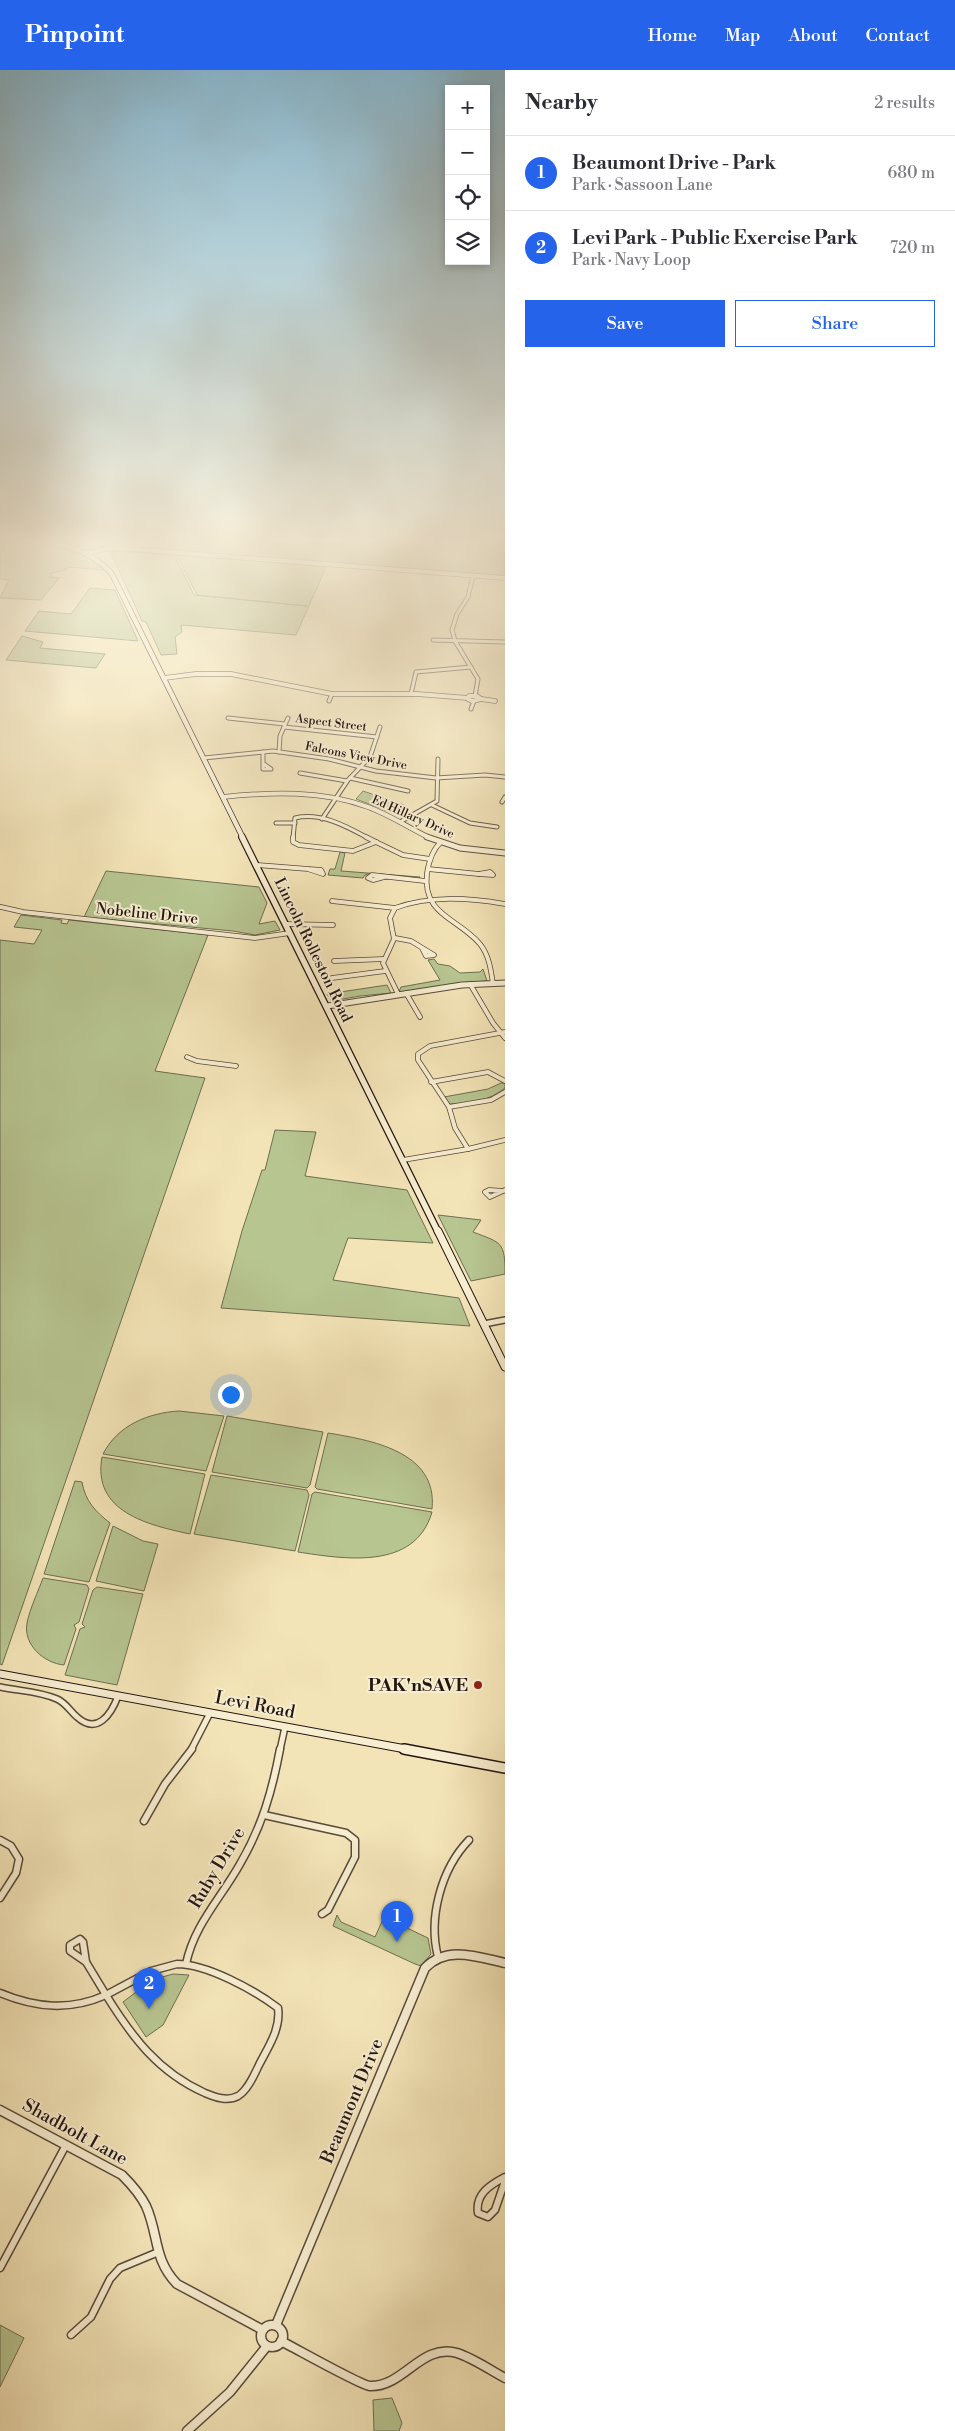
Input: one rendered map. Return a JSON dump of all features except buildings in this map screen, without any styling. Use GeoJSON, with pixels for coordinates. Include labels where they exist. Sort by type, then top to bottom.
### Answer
{"type":"FeatureCollection","features":[{"type":"Feature","properties":{"kind":"main road","name":"Lincoln Rolleston Road"},"geometry":{"type":"LineString","coordinates":[[149,647],[505,1367]]}},
{"type":"Feature","properties":{"kind":"main road","name":"Levi Road"},"geometry":{"type":"LineString","coordinates":[[0,1674],[505,1768]]}},
{"type":"Feature","properties":{"kind":"street"},"geometry":{"type":"LineString","coordinates":[[459,647],[478,679],[475,696]]}},
{"type":"Feature","properties":{"kind":"street"},"geometry":{"type":"LineString","coordinates":[[411,694],[416,672],[471,667]]}},
{"type":"Feature","properties":{"kind":"street"},"geometry":{"type":"LineString","coordinates":[[164,678],[206,674],[253,677],[295,688],[332,694],[356,696],[411,694],[468,698],[475,696],[480,699],[495,701]]}},
{"type":"Feature","properties":{"kind":"street"},"geometry":{"type":"LineString","coordinates":[[206,674],[206,680]]}},
{"type":"Feature","properties":{"kind":"street"},"geometry":{"type":"LineString","coordinates":[[329,701],[332,694]]}},
{"type":"Feature","properties":{"kind":"street"},"geometry":{"type":"LineString","coordinates":[[468,698],[474,701],[480,699]]}},
{"type":"Feature","properties":{"kind":"street"},"geometry":{"type":"LineString","coordinates":[[471,709],[474,701]]}},
{"type":"Feature","properties":{"kind":"street","name":"Aspect Street"},"geometry":{"type":"LineString","coordinates":[[228,718],[377,737]]}},
{"type":"Feature","properties":{"kind":"street"},"geometry":{"type":"LineString","coordinates":[[279,752],[280,736],[288,718]]}},
{"type":"Feature","properties":{"kind":"street"},"geometry":{"type":"LineString","coordinates":[[322,819],[349,779],[370,758],[380,727]]}},
{"type":"Feature","properties":{"kind":"street"},"geometry":{"type":"LineString","coordinates":[[263,752],[264,764]]}},
{"type":"Feature","properties":{"kind":"street","name":"Falcons View Drive"},"geometry":{"type":"LineString","coordinates":[[204,758],[279,752],[320,757],[362,768],[436,778],[485,775],[505,777]]}},
{"type":"Feature","properties":{"kind":"street"},"geometry":{"type":"LineString","coordinates":[[400,822],[437,801],[440,790],[435,768],[438,759]]}},
{"type":"Feature","properties":{"kind":"street"},"geometry":{"type":"LineString","coordinates":[[300,773],[349,779],[408,791]]}},
{"type":"Feature","properties":{"kind":"street","name":"Ed Hillary Drive"},"geometry":{"type":"LineString","coordinates":[[223,797],[269,792],[295,793],[336,799],[367,807],[441,842],[463,848],[505,853]]}},
{"type":"Feature","properties":{"kind":"street"},"geometry":{"type":"LineString","coordinates":[[502,802],[505,797]]}},
{"type":"Feature","properties":{"kind":"street"},"geometry":{"type":"LineString","coordinates":[[432,805],[470,823],[497,827]]}},
{"type":"Feature","properties":{"kind":"street"},"geometry":{"type":"LineString","coordinates":[[377,842],[353,851],[299,845],[293,842],[295,818],[298,816],[322,819],[351,828],[407,856],[430,859]]}},
{"type":"Feature","properties":{"kind":"street"},"geometry":{"type":"LineString","coordinates":[[276,823],[294,823]]}},
{"type":"Feature","properties":{"kind":"street"},"geometry":{"type":"LineString","coordinates":[[441,842],[434,847],[425,881],[430,901],[439,912],[468,932],[480,945],[489,961],[493,984]]}},
{"type":"Feature","properties":{"kind":"street"},"geometry":{"type":"LineString","coordinates":[[257,865],[308,869]]}},
{"type":"Feature","properties":{"kind":"street"},"geometry":{"type":"LineString","coordinates":[[428,869],[479,874]]}},
{"type":"Feature","properties":{"kind":"street"},"geometry":{"type":"LineString","coordinates":[[384,877],[425,881]]}},
{"type":"Feature","properties":{"kind":"street"},"geometry":{"type":"LineString","coordinates":[[332,901],[395,908],[409,903],[466,899],[505,904]]}},
{"type":"Feature","properties":{"kind":"street","name":"Nobeline Drive"},"geometry":{"type":"LineString","coordinates":[[1,907],[23,912],[255,938],[290,933]]}},
{"type":"Feature","properties":{"kind":"street"},"geometry":{"type":"LineString","coordinates":[[395,908],[390,918],[395,929],[396,938],[384,959],[385,970],[398,994]]}},
{"type":"Feature","properties":{"kind":"street"},"geometry":{"type":"LineString","coordinates":[[286,924],[333,926]]}},
{"type":"Feature","properties":{"kind":"street"},"geometry":{"type":"LineString","coordinates":[[396,938],[411,941],[422,948]]}},
{"type":"Feature","properties":{"kind":"street"},"geometry":{"type":"LineString","coordinates":[[334,961],[384,959]]}},
{"type":"Feature","properties":{"kind":"street"},"geometry":{"type":"LineString","coordinates":[[332,978],[385,970]]}},
{"type":"Feature","properties":{"kind":"street"},"geometry":{"type":"LineString","coordinates":[[326,1005],[470,984],[505,983]]}},
{"type":"Feature","properties":{"kind":"street"},"geometry":{"type":"LineString","coordinates":[[470,984],[505,1038]]}},
{"type":"Feature","properties":{"kind":"street"},"geometry":{"type":"LineString","coordinates":[[406,993],[420,1017]]}},
{"type":"Feature","properties":{"kind":"street"},"geometry":{"type":"LineString","coordinates":[[468,1149],[455,1128],[449,1107],[418,1060],[418,1054],[422,1049],[503,1033]]}},
{"type":"Feature","properties":{"kind":"street"},"geometry":{"type":"LineString","coordinates":[[186,1057],[197,1061],[236,1066]]}},
{"type":"Feature","properties":{"kind":"street"},"geometry":{"type":"LineString","coordinates":[[431,1082],[488,1072],[505,1081]]}},
{"type":"Feature","properties":{"kind":"street"},"geometry":{"type":"LineString","coordinates":[[449,1107],[491,1100],[505,1092]]}},
{"type":"Feature","properties":{"kind":"street"},"geometry":{"type":"LineString","coordinates":[[403,1160],[468,1149],[505,1140]]}},
{"type":"Feature","properties":{"kind":"street"},"geometry":{"type":"LineString","coordinates":[[484,1324],[505,1320]]}},
{"type":"Feature","properties":{"kind":"street"},"geometry":{"type":"LineString","coordinates":[[0,1687],[56,1699],[67,1705],[80,1719],[92,1723],[108,1718],[114,1710],[118,1696]]}},
{"type":"Feature","properties":{"kind":"street"},"geometry":{"type":"LineString","coordinates":[[144,1821],[165,1784],[186,1759],[210,1713]]}},
{"type":"Feature","properties":{"kind":"street","name":"Ruby Drive"},"geometry":{"type":"LineString","coordinates":[[186,1964],[190,1948],[212,1903],[236,1870],[264,1815],[285,1727]]}},
{"type":"Feature","properties":{"kind":"street"},"geometry":{"type":"LineString","coordinates":[[264,1815],[346,1833],[354,1840],[355,1857],[328,1910],[322,1914]]}},
{"type":"Feature","properties":{"kind":"street"},"geometry":{"type":"LineString","coordinates":[[0,1840],[14,1848],[20,1861],[18,1869],[0,1898]]}},
{"type":"Feature","properties":{"kind":"street"},"geometry":{"type":"LineString","coordinates":[[469,1840],[459,1850],[440,1896],[433,1936],[438,1957],[458,1954],[505,1963]]}},
{"type":"Feature","properties":{"kind":"street","name":"Beaumont Drive"},"geometry":{"type":"LineString","coordinates":[[276,2325],[425,1968],[438,1957]]}},
{"type":"Feature","properties":{"kind":"street"},"geometry":{"type":"LineString","coordinates":[[0,1993],[19,2001],[49,2007],[77,2005],[106,1996],[155,1968],[186,1964],[200,1968],[269,2001],[278,2008],[279,2023],[249,2085],[240,2095],[234,2098],[228,2100],[215,2098],[177,2079],[158,2066],[140,2048],[106,1996],[86,1962]]}},
{"type":"Feature","properties":{"kind":"street","name":"Shadbolt Lane"},"geometry":{"type":"LineString","coordinates":[[0,2110],[110,2167],[132,2185],[146,2207],[156,2253],[166,2272],[177,2284],[263,2330]]}},
{"type":"Feature","properties":{"kind":"street"},"geometry":{"type":"LineString","coordinates":[[0,2268],[66,2144]]}},
{"type":"Feature","properties":{"kind":"street"},"geometry":{"type":"LineString","coordinates":[[505,2177],[477,2201],[478,2213],[488,2217],[495,2210],[505,2181]]}},
{"type":"Feature","properties":{"kind":"street"},"geometry":{"type":"LineString","coordinates":[[71,2335],[91,2317],[110,2279],[120,2268],[156,2253]]}},
{"type":"Feature","properties":{"kind":"street"},"geometry":{"type":"LineString","coordinates":[[270,2325],[276,2325],[281,2330],[281,2341],[275,2347],[267,2346],[262,2339],[263,2330],[270,2325]]}},
{"type":"Feature","properties":{"kind":"street"},"geometry":{"type":"LineString","coordinates":[[281,2341],[369,2386],[388,2383],[422,2358],[438,2352],[457,2353],[505,2378]]}},
{"type":"Feature","properties":{"kind":"street"},"geometry":{"type":"LineString","coordinates":[[187,2431],[224,2400],[249,2372],[267,2346]]}},
{"type":"Feature","properties":{"kind":"green space"},"geometry":{"type":"Polygon","coordinates":[[[15,647],[40,647],[105,654],[96,668],[6,660],[15,647]]]}},
{"type":"Feature","properties":{"kind":"green space"},"geometry":{"type":"Polygon","coordinates":[[[157,647],[176,647],[177,654],[161,655],[157,647]]]}},
{"type":"Feature","properties":{"kind":"green space"},"geometry":{"type":"Polygon","coordinates":[[[363,791],[404,805],[390,812],[356,799],[363,791]]]}},
{"type":"Feature","properties":{"kind":"green space"},"geometry":{"type":"Polygon","coordinates":[[[340,852],[345,853],[341,871],[420,877],[419,879],[368,874],[363,878],[328,875],[330,869],[335,869],[340,852]]]}},
{"type":"Feature","properties":{"kind":"green space"},"geometry":{"type":"Polygon","coordinates":[[[106,871],[259,887],[267,903],[259,924],[275,921],[280,930],[255,935],[233,931],[84,917],[106,871]]]}},
{"type":"Feature","properties":{"kind":"green space"},"geometry":{"type":"Polygon","coordinates":[[[21,915],[62,920],[61,923],[67,924],[69,920],[208,935],[155,1071],[205,1078],[2,1665],[0,1664],[0,940],[34,944],[42,930],[14,927],[21,915]]]}},
{"type":"Feature","properties":{"kind":"green space"},"geometry":{"type":"Polygon","coordinates":[[[434,959],[438,964],[450,966],[460,973],[480,972],[483,969],[487,981],[458,983],[398,994],[401,987],[440,980],[428,960],[434,959]]]}},
{"type":"Feature","properties":{"kind":"green space"},"geometry":{"type":"Polygon","coordinates":[[[387,985],[391,993],[332,1001],[327,994],[387,985]]]}},
{"type":"Feature","properties":{"kind":"green space"},"geometry":{"type":"Polygon","coordinates":[[[505,1083],[505,1088],[492,1096],[478,1101],[448,1104],[444,1097],[488,1089],[505,1083]]]}},
{"type":"Feature","properties":{"kind":"green space"},"geometry":{"type":"Polygon","coordinates":[[[275,1130],[316,1132],[305,1176],[407,1190],[433,1243],[348,1238],[333,1280],[459,1298],[470,1326],[221,1308],[242,1231],[262,1170],[265,1170],[275,1130]]]}},
{"type":"Feature","properties":{"kind":"green space"},"geometry":{"type":"Polygon","coordinates":[[[438,1215],[481,1220],[473,1232],[500,1245],[504,1255],[505,1274],[471,1281],[438,1215]]]}},
{"type":"Feature","properties":{"kind":"green space"},"geometry":{"type":"Polygon","coordinates":[[[179,1411],[224,1416],[206,1471],[103,1454],[117,1435],[135,1422],[156,1414],[179,1411]]]}},
{"type":"Feature","properties":{"kind":"green space"},"geometry":{"type":"Polygon","coordinates":[[[227,1416],[323,1432],[310,1485],[307,1488],[212,1472],[227,1416]]]}},
{"type":"Feature","properties":{"kind":"green space"},"geometry":{"type":"Polygon","coordinates":[[[328,1433],[381,1445],[413,1461],[424,1474],[431,1489],[432,1509],[317,1489],[315,1487],[328,1433]]]}},
{"type":"Feature","properties":{"kind":"green space"},"geometry":{"type":"Polygon","coordinates":[[[102,1457],[205,1474],[190,1534],[141,1520],[126,1513],[114,1503],[106,1491],[101,1476],[102,1457]]]}},
{"type":"Feature","properties":{"kind":"green space"},"geometry":{"type":"Polygon","coordinates":[[[211,1475],[307,1490],[309,1495],[295,1551],[194,1534],[211,1475]]]}},
{"type":"Feature","properties":{"kind":"green space"},"geometry":{"type":"Polygon","coordinates":[[[75,1481],[82,1482],[83,1489],[92,1505],[110,1523],[89,1582],[44,1574],[75,1481]]]}},
{"type":"Feature","properties":{"kind":"green space"},"geometry":{"type":"Polygon","coordinates":[[[315,1492],[432,1512],[423,1531],[410,1544],[394,1552],[376,1557],[356,1558],[298,1552],[312,1494],[315,1492]]]}},
{"type":"Feature","properties":{"kind":"green space"},"geometry":{"type":"Polygon","coordinates":[[[113,1526],[143,1541],[158,1544],[144,1591],[96,1581],[113,1526]]]}},
{"type":"Feature","properties":{"kind":"green space"},"geometry":{"type":"Polygon","coordinates":[[[43,1578],[87,1585],[89,1589],[79,1622],[74,1625],[76,1629],[64,1665],[42,1657],[36,1652],[28,1639],[28,1617],[43,1578]]]}},
{"type":"Feature","properties":{"kind":"green space"},"geometry":{"type":"Polygon","coordinates":[[[97,1587],[143,1594],[117,1685],[65,1675],[80,1629],[85,1627],[82,1624],[93,1590],[97,1587]]]}},
{"type":"Feature","properties":{"kind":"green space"},"geometry":{"type":"Polygon","coordinates":[[[337,1915],[341,1922],[375,1937],[384,1917],[428,1938],[431,1954],[421,1966],[415,1964],[333,1926],[337,1915]]]}},
{"type":"Feature","properties":{"kind":"green space"},"geometry":{"type":"Polygon","coordinates":[[[173,1974],[189,1975],[163,2025],[146,2037],[123,2002],[152,1980],[173,1974]]]}},
{"type":"Feature","properties":{"kind":"green space"},"geometry":{"type":"Polygon","coordinates":[[[0,2325],[24,2338],[0,2387],[0,2325]]]}},
{"type":"Feature","properties":{"kind":"green space"},"geometry":{"type":"Polygon","coordinates":[[[392,2398],[402,2423],[399,2431],[374,2431],[373,2400],[392,2398]]]}},
{"type":"Feature","properties":{"kind":"place","name":"PAK'nSAVE"},"geometry":{"type":"Point","coordinates":[478,1685]}},
{"type":"Feature","properties":{"kind":"place","name":"Beaumont Drive - Park"},"geometry":{"type":"Point","coordinates":[397,1942]}},
{"type":"Feature","properties":{"kind":"place","name":"Levi Park - Public Exercise Park"},"geometry":{"type":"Point","coordinates":[149,2009]}}]}
